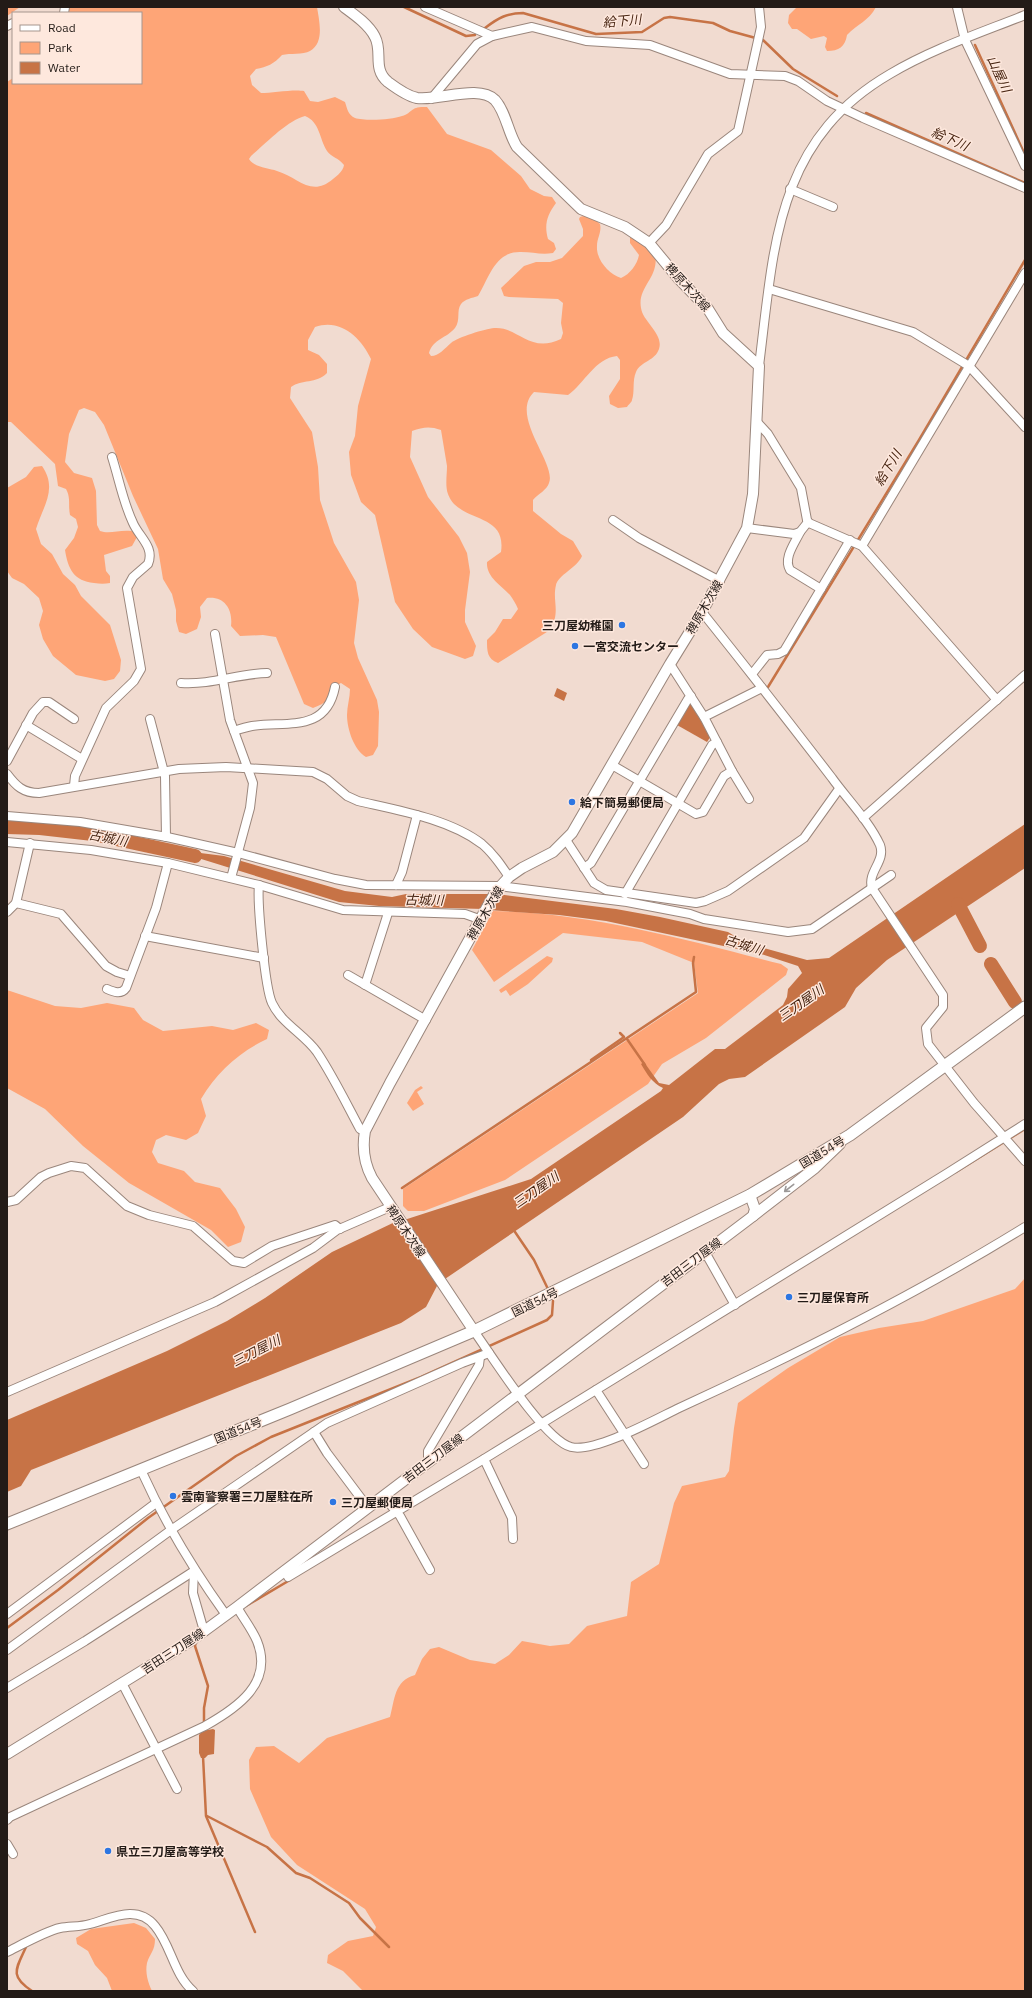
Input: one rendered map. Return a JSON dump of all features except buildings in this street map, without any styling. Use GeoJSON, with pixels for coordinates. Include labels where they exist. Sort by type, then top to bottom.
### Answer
{"type":"FeatureCollection","features":[{"type":"Feature","properties":{"kind":"highway","name":"国道54号"},"geometry":{"type":"LineString","coordinates":[[7,1524],[141,1470],[474,1331],[750,1195],[850,1135],[1025,1007]]}},
{"type":"Feature","properties":{"kind":"main road","name":"稗原木次線"},"geometry":{"type":"LineString","coordinates":[[344,7],[370,30],[375,37],[379,71],[383,77],[410,96],[431,99],[475,93],[488,95],[499,107],[511,138],[517,147],[581,209],[625,227],[649,242],[678,278],[708,309],[723,333],[759,366],[753,494],[747,528],[720,581],[670,664],[579,822],[566,840],[553,852],[522,868],[509,877],[498,888],[481,916],[426,1020],[386,1089],[365,1131],[364,1149],[367,1169],[391,1209],[474,1331]]}},
{"type":"Feature","properties":{"kind":"main road","name":"吉田三刀屋線"},"geometry":{"type":"LineString","coordinates":[[7,1754],[204,1631],[237,1607],[753,1216],[815,1168],[850,1135]]}},
{"type":"Feature","properties":{"kind":"main road"},"geometry":{"type":"LineString","coordinates":[[750,1195],[755,1209],[753,1216]]}},
{"type":"Feature","properties":{"kind":"street"},"geometry":{"type":"LineString","coordinates":[[425,7],[492,36]]}},
{"type":"Feature","properties":{"kind":"street"},"geometry":{"type":"LineString","coordinates":[[649,242],[666,225],[708,154],[738,131],[761,23],[759,7]]}},
{"type":"Feature","properties":{"kind":"street"},"geometry":{"type":"LineString","coordinates":[[957,7],[965,40],[1025,166]]}},
{"type":"Feature","properties":{"kind":"street"},"geometry":{"type":"LineString","coordinates":[[759,366],[769,289],[780,225],[790,189],[813,142],[843,108],[889,74],[911,63],[1025,15]]}},
{"type":"Feature","properties":{"kind":"street"},"geometry":{"type":"LineString","coordinates":[[431,99],[477,44],[492,36],[532,27],[586,41],[642,43],[718,70],[750,75],[779,75],[792,78],[843,108],[1025,188]]}},
{"type":"Feature","properties":{"kind":"street"},"geometry":{"type":"LineString","coordinates":[[790,189],[833,207]]}},
{"type":"Feature","properties":{"kind":"street"},"geometry":{"type":"LineString","coordinates":[[752,674],[767,655],[778,654],[784,651],[821,589],[855,543],[966,363],[1025,273]]}},
{"type":"Feature","properties":{"kind":"street"},"geometry":{"type":"LineString","coordinates":[[769,289],[913,332],[966,363],[1025,427]]}},
{"type":"Feature","properties":{"kind":"street"},"geometry":{"type":"LineString","coordinates":[[757,422],[768,434],[801,488],[808,522]]}},
{"type":"Feature","properties":{"kind":"street"},"geometry":{"type":"LineString","coordinates":[[74,786],[75,776],[106,708],[134,681],[141,669],[127,588],[130,580],[148,564],[150,552],[133,524],[124,501],[112,458]]}},
{"type":"Feature","properties":{"kind":"street"},"geometry":{"type":"LineString","coordinates":[[613,520],[639,538],[720,581]]}},
{"type":"Feature","properties":{"kind":"street"},"geometry":{"type":"LineString","coordinates":[[808,522],[855,543],[997,700]]}},
{"type":"Feature","properties":{"kind":"street"},"geometry":{"type":"LineString","coordinates":[[808,522],[800,532],[787,560],[787,566],[790,570],[821,589]]}},
{"type":"Feature","properties":{"kind":"street"},"geometry":{"type":"LineString","coordinates":[[747,528],[794,534],[800,532]]}},
{"type":"Feature","properties":{"kind":"street"},"geometry":{"type":"LineString","coordinates":[[702,612],[752,674],[863,818],[879,844],[881,851],[880,860],[872,873],[872,889],[942,992],[942,1007],[927,1024],[925,1036],[928,1044],[974,1102],[1025,1161]]}},
{"type":"Feature","properties":{"kind":"street"},"geometry":{"type":"LineString","coordinates":[[215,634],[226,707],[253,783],[250,808],[231,876]]}},
{"type":"Feature","properties":{"kind":"street"},"geometry":{"type":"LineString","coordinates":[[670,664],[704,717],[732,771],[749,799]]}},
{"type":"Feature","properties":{"kind":"street"},"geometry":{"type":"LineString","coordinates":[[181,683],[193,684],[222,681],[232,676],[267,673]]}},
{"type":"Feature","properties":{"kind":"street"},"geometry":{"type":"LineString","coordinates":[[863,818],[1025,675]]}},
{"type":"Feature","properties":{"kind":"street"},"geometry":{"type":"LineString","coordinates":[[234,731],[252,726],[295,724],[318,716],[327,709],[332,702],[335,687]]}},
{"type":"Feature","properties":{"kind":"street"},"geometry":{"type":"LineString","coordinates":[[704,717],[762,688]]}},
{"type":"Feature","properties":{"kind":"street"},"geometry":{"type":"LineString","coordinates":[[584,868],[591,863],[688,698],[691,696]]}},
{"type":"Feature","properties":{"kind":"street"},"geometry":{"type":"LineString","coordinates":[[7,761],[38,706],[45,701],[49,702],[74,719]]}},
{"type":"Feature","properties":{"kind":"street"},"geometry":{"type":"LineString","coordinates":[[150,719],[166,783],[166,837]]}},
{"type":"Feature","properties":{"kind":"street"},"geometry":{"type":"LineString","coordinates":[[26,725],[82,759]]}},
{"type":"Feature","properties":{"kind":"street"},"geometry":{"type":"LineString","coordinates":[[625,894],[712,746],[717,742]]}},
{"type":"Feature","properties":{"kind":"street"},"geometry":{"type":"LineString","coordinates":[[612,765],[696,814],[701,814],[724,776],[732,771]]}},
{"type":"Feature","properties":{"kind":"street"},"geometry":{"type":"LineString","coordinates":[[7,774],[19,788],[32,793],[164,771],[226,767],[313,772],[327,779],[347,796],[358,801],[417,815],[443,823],[476,839],[493,854],[509,877]]}},
{"type":"Feature","properties":{"kind":"street"},"geometry":{"type":"LineString","coordinates":[[566,840],[594,883],[606,890],[625,894],[696,903],[719,896],[804,838],[839,788]]}},
{"type":"Feature","properties":{"kind":"street"},"geometry":{"type":"LineString","coordinates":[[396,885],[402,872],[417,815]]}},
{"type":"Feature","properties":{"kind":"street"},"geometry":{"type":"LineString","coordinates":[[7,816],[80,822],[166,837],[335,879],[366,885],[498,888],[627,902],[690,914],[704,919],[788,932],[812,929],[891,875]]}},
{"type":"Feature","properties":{"kind":"street"},"geometry":{"type":"LineString","coordinates":[[7,842],[91,850],[168,863],[231,876],[343,910],[388,913],[465,914],[481,916]]}},
{"type":"Feature","properties":{"kind":"street"},"geometry":{"type":"LineString","coordinates":[[7,912],[16,903],[30,843]]}},
{"type":"Feature","properties":{"kind":"street"},"geometry":{"type":"LineString","coordinates":[[107,989],[122,992],[126,988],[145,936],[168,863]]}},
{"type":"Feature","properties":{"kind":"street"},"geometry":{"type":"LineString","coordinates":[[259,885],[268,993],[277,1011],[316,1051],[360,1128],[365,1131]]}},
{"type":"Feature","properties":{"kind":"street"},"geometry":{"type":"LineString","coordinates":[[16,903],[61,914],[106,966],[117,972],[130,976]]}},
{"type":"Feature","properties":{"kind":"street"},"geometry":{"type":"LineString","coordinates":[[365,985],[388,913]]}},
{"type":"Feature","properties":{"kind":"street"},"geometry":{"type":"LineString","coordinates":[[145,936],[264,958]]}},
{"type":"Feature","properties":{"kind":"street"},"geometry":{"type":"LineString","coordinates":[[348,975],[426,1020]]}},
{"type":"Feature","properties":{"kind":"street"},"geometry":{"type":"LineString","coordinates":[[285,1570],[288,1577],[484,1459],[544,1425],[596,1390],[1025,1124]]}},
{"type":"Feature","properties":{"kind":"street"},"geometry":{"type":"LineString","coordinates":[[7,1202],[16,1200],[41,1177],[49,1173],[79,1166],[90,1172],[127,1206],[149,1215],[193,1226],[233,1261],[239,1263],[252,1259],[272,1246],[309,1232],[335,1225],[340,1229]]}},
{"type":"Feature","properties":{"kind":"street"},"geometry":{"type":"LineString","coordinates":[[7,1392],[215,1302],[313,1248],[340,1229],[391,1209]]}},
{"type":"Feature","properties":{"kind":"street"},"geometry":{"type":"LineString","coordinates":[[474,1331],[518,1394],[558,1441],[571,1447],[589,1447],[624,1434],[771,1366],[914,1291],[1025,1226]]}},
{"type":"Feature","properties":{"kind":"street"},"geometry":{"type":"LineString","coordinates":[[705,1252],[735,1305]]}},
{"type":"Feature","properties":{"kind":"street"},"geometry":{"type":"LineString","coordinates":[[7,1650],[171,1530],[314,1432],[334,1420],[489,1352]]}},
{"type":"Feature","properties":{"kind":"street"},"geometry":{"type":"LineString","coordinates":[[428,1462],[428,1451],[479,1365],[480,1357]]}},
{"type":"Feature","properties":{"kind":"street"},"geometry":{"type":"LineString","coordinates":[[596,1390],[644,1464]]}},
{"type":"Feature","properties":{"kind":"street"},"geometry":{"type":"LineString","coordinates":[[314,1432],[327,1453],[363,1501],[370,1506]]}},
{"type":"Feature","properties":{"kind":"street"},"geometry":{"type":"LineString","coordinates":[[484,1459],[512,1518],[513,1539]]}},
{"type":"Feature","properties":{"kind":"street"},"geometry":{"type":"LineString","coordinates":[[141,1470],[156,1504],[194,1571],[226,1615]]}},
{"type":"Feature","properties":{"kind":"street"},"geometry":{"type":"LineString","coordinates":[[383,1496],[410,1533],[430,1570]]}},
{"type":"Feature","properties":{"kind":"street"},"geometry":{"type":"LineString","coordinates":[[7,1614],[156,1504]]}},
{"type":"Feature","properties":{"kind":"street"},"geometry":{"type":"LineString","coordinates":[[194,1571],[193,1593],[204,1631]]}},
{"type":"Feature","properties":{"kind":"street"},"geometry":{"type":"LineString","coordinates":[[7,1688],[85,1642],[194,1571]]}},
{"type":"Feature","properties":{"kind":"street"},"geometry":{"type":"LineString","coordinates":[[7,1820],[223,1716],[250,1694],[255,1687],[259,1673],[260,1650],[257,1640],[237,1607]]}},
{"type":"Feature","properties":{"kind":"street"},"geometry":{"type":"LineString","coordinates":[[122,1683],[177,1789]]}},
{"type":"Feature","properties":{"kind":"street"},"geometry":{"type":"LineString","coordinates":[[7,1844],[13,1854]]}},
{"type":"Feature","properties":{"kind":"street"},"geometry":{"type":"LineString","coordinates":[[7,1952],[59,1928],[89,1924],[119,1914],[140,1915],[155,1926],[165,1940],[182,1978],[193,1991]]}},
{"type":"Feature","properties":{"kind":"green space"},"geometry":{"type":"Polygon","coordinates":[[[7,7],[20,7],[12,12],[7,16],[7,7]]]}},
{"type":"Feature","properties":{"kind":"green space"},"geometry":{"type":"Polygon","coordinates":[[[66,7],[317,7],[320,25],[318,43],[310,51],[282,55],[270,65],[256,69],[250,76],[252,85],[261,93],[295,90],[304,91],[310,101],[318,102],[335,97],[345,102],[348,111],[353,117],[365,120],[397,117],[418,107],[427,107],[447,134],[491,150],[521,176],[530,189],[544,196],[552,197],[556,203],[548,216],[546,225],[548,239],[554,243],[556,249],[553,253],[512,253],[499,261],[494,267],[478,296],[461,304],[457,325],[431,348],[429,353],[431,356],[439,353],[459,338],[494,328],[510,331],[532,342],[550,343],[561,339],[563,333],[561,323],[563,303],[558,299],[504,296],[501,288],[524,266],[536,262],[550,262],[562,258],[583,236],[583,229],[579,219],[580,217],[588,217],[600,224],[597,251],[604,266],[616,276],[621,278],[630,272],[638,259],[639,255],[630,243],[630,235],[655,253],[656,262],[652,276],[642,294],[641,308],[645,318],[659,338],[660,344],[657,353],[638,368],[634,379],[633,397],[627,407],[618,408],[610,404],[609,396],[620,379],[620,360],[617,356],[602,361],[568,395],[534,392],[528,402],[527,414],[530,426],[547,464],[550,475],[548,485],[533,500],[533,511],[561,534],[573,541],[582,556],[576,564],[557,581],[555,591],[556,612],[550,630],[498,663],[488,654],[487,640],[495,632],[503,619],[511,619],[518,609],[510,595],[491,576],[487,567],[487,562],[501,552],[501,541],[498,532],[493,526],[462,510],[454,504],[450,498],[447,488],[447,466],[441,430],[433,428],[412,431],[410,457],[428,497],[459,537],[467,553],[470,572],[465,622],[476,646],[473,656],[465,659],[432,647],[413,629],[395,602],[375,515],[361,502],[351,475],[349,452],[355,436],[358,406],[371,359],[367,351],[356,337],[342,328],[333,325],[315,327],[308,340],[308,350],[319,355],[327,364],[327,373],[318,379],[300,383],[291,387],[290,398],[312,432],[318,467],[320,500],[334,543],[356,582],[359,600],[354,643],[358,658],[377,700],[379,712],[378,746],[373,755],[366,757],[362,754],[352,739],[348,726],[347,715],[350,689],[341,683],[331,688],[330,696],[323,703],[313,708],[304,704],[276,637],[263,635],[240,636],[231,626],[231,615],[229,610],[219,599],[207,598],[200,607],[201,617],[197,629],[186,634],[179,632],[172,594],[163,579],[158,549],[133,496],[104,425],[95,412],[84,408],[79,410],[69,434],[65,462],[74,473],[92,478],[96,491],[97,525],[100,531],[131,531],[136,532],[137,537],[132,546],[104,555],[106,571],[110,576],[110,583],[100,584],[87,582],[81,580],[73,573],[68,563],[65,550],[74,538],[78,527],[76,519],[70,515],[68,492],[66,489],[58,486],[55,464],[11,422],[7,422],[7,82],[12,79],[12,84],[142,84],[142,12],[66,12],[66,7]],[[305,116],[298,118],[284,127],[249,159],[258,166],[285,174],[311,186],[318,187],[325,184],[333,179],[343,169],[344,165],[327,151],[314,122],[305,116]]]}},
{"type":"Feature","properties":{"kind":"green space"},"geometry":{"type":"Polygon","coordinates":[[[797,7],[876,7],[870,16],[847,35],[845,43],[841,48],[827,51],[825,47],[827,38],[824,36],[811,39],[797,29],[792,29],[788,23],[789,15],[797,7]]]}},
{"type":"Feature","properties":{"kind":"green space"},"geometry":{"type":"Polygon","coordinates":[[[42,466],[47,474],[49,490],[48,498],[36,529],[41,544],[52,554],[63,574],[75,585],[81,596],[110,625],[121,660],[120,671],[114,679],[105,681],[76,675],[53,656],[43,639],[39,625],[43,611],[39,598],[24,584],[12,578],[7,571],[7,488],[26,477],[34,467],[42,466]]]}},
{"type":"Feature","properties":{"kind":"green space"},"geometry":{"type":"Polygon","coordinates":[[[493,911],[530,913],[603,922],[674,937],[781,964],[788,969],[786,975],[706,1038],[662,1064],[648,1084],[505,1180],[424,1211],[408,1211],[403,1206],[403,1189],[698,993],[694,963],[642,942],[563,933],[494,982],[472,950],[493,911]]]}},
{"type":"Feature","properties":{"kind":"green space"},"geometry":{"type":"Polygon","coordinates":[[[547,956],[553,958],[552,962],[528,984],[510,996],[506,990],[501,993],[499,990],[547,956]]]}},
{"type":"Feature","properties":{"kind":"green space"},"geometry":{"type":"Polygon","coordinates":[[[7,990],[55,1006],[81,1008],[107,1003],[134,1008],[143,1020],[163,1031],[212,1026],[233,1030],[256,1023],[269,1030],[267,1039],[247,1050],[238,1057],[214,1080],[207,1089],[201,1099],[206,1116],[198,1133],[186,1140],[166,1135],[156,1140],[152,1152],[158,1163],[184,1171],[195,1182],[220,1188],[236,1209],[245,1227],[241,1242],[228,1247],[211,1230],[129,1183],[83,1146],[45,1109],[7,1088],[7,990]]]}},
{"type":"Feature","properties":{"kind":"green space"},"geometry":{"type":"Polygon","coordinates":[[[421,1086],[423,1088],[417,1092],[424,1104],[413,1111],[407,1103],[415,1090],[421,1086]]]}},
{"type":"Feature","properties":{"kind":"green space"},"geometry":{"type":"Polygon","coordinates":[[[1025,1278],[1025,1991],[363,1991],[343,1971],[327,1963],[328,1955],[348,1941],[373,1936],[376,1927],[365,1909],[297,1865],[271,1837],[250,1789],[249,1760],[256,1747],[274,1746],[299,1763],[327,1738],[390,1717],[396,1692],[399,1686],[408,1678],[415,1675],[422,1659],[430,1649],[439,1647],[470,1660],[495,1664],[509,1655],[522,1641],[550,1646],[569,1644],[587,1626],[627,1616],[631,1582],[659,1564],[674,1503],[682,1486],[725,1477],[729,1471],[738,1403],[788,1368],[840,1337],[879,1328],[923,1321],[1015,1289],[1025,1278]]]}},
{"type":"Feature","properties":{"kind":"green space"},"geometry":{"type":"Polygon","coordinates":[[[134,1923],[146,1928],[155,1939],[152,1952],[146,1966],[147,1977],[152,1991],[112,1991],[107,1978],[95,1965],[88,1951],[77,1944],[76,1938],[91,1929],[134,1923]]]}},
{"type":"Feature","properties":{"kind":"water"},"geometry":{"type":"Polygon","coordinates":[[[557,688],[567,693],[564,701],[554,696],[557,688]]]}},
{"type":"Feature","properties":{"kind":"water"},"geometry":{"type":"Polygon","coordinates":[[[689,705],[693,705],[711,736],[707,742],[677,725],[689,705]]]}},
{"type":"Feature","properties":{"kind":"water","name":"三刀屋川"},"geometry":{"type":"Polygon","coordinates":[[[1025,824],[1025,868],[887,960],[856,988],[845,1007],[745,1077],[729,1079],[719,1084],[683,1117],[442,1281],[401,1221],[531,1179],[661,1091],[663,1088],[653,1081],[641,1064],[644,1062],[659,1083],[669,1085],[715,1049],[725,1049],[783,1005],[787,997],[788,989],[802,973],[798,966],[761,954],[606,921],[559,915],[488,910],[497,894],[616,909],[660,917],[728,932],[746,943],[807,960],[829,958],[1025,824]]]}},
{"type":"Feature","properties":{"kind":"water"},"geometry":{"type":"Polygon","coordinates":[[[169,849],[224,856],[345,891],[392,897],[406,894],[492,894],[483,909],[379,906],[339,902],[169,849]]]}},
{"type":"Feature","properties":{"kind":"water","name":"三刀屋川"},"geometry":{"type":"Polygon","coordinates":[[[397,1221],[438,1284],[426,1307],[401,1323],[31,1470],[21,1486],[7,1492],[7,1420],[167,1351],[227,1321],[265,1298],[332,1252],[397,1221]]]}},
{"type":"Feature","properties":{"kind":"water"},"geometry":{"type":"Polygon","coordinates":[[[215,1730],[214,1754],[201,1758],[199,1753],[199,1735],[202,1731],[215,1730]]]}},
{"type":"Feature","properties":{"kind":"waterway","name":"給下川"},"geometry":{"type":"LineString","coordinates":[[404,7],[466,36],[475,35]]}},
{"type":"Feature","properties":{"kind":"waterway","name":"給下川"},"geometry":{"type":"LineString","coordinates":[[485,28],[494,21],[503,17],[523,13],[596,34],[642,32],[664,18],[670,17],[713,23],[730,31],[763,40],[793,69],[837,96]]}},
{"type":"Feature","properties":{"kind":"waterway","name":"山屋川"},"geometry":{"type":"LineString","coordinates":[[975,45],[1025,155]]}},
{"type":"Feature","properties":{"kind":"waterway","name":"給下川"},"geometry":{"type":"LineString","coordinates":[[866,113],[1025,183]]}},
{"type":"Feature","properties":{"kind":"waterway","name":"給下川"},"geometry":{"type":"LineString","coordinates":[[768,687],[919,440],[1025,260]]}},
{"type":"Feature","properties":{"kind":"waterway","name":"古城川"},"geometry":{"type":"LineString","coordinates":[[7,827],[40,828],[93,834],[195,856]]}},
{"type":"Feature","properties":{"kind":"waterway"},"geometry":{"type":"LineString","coordinates":[[958,904],[980,946]]}},
{"type":"Feature","properties":{"kind":"waterway"},"geometry":{"type":"LineString","coordinates":[[402,1188],[696,992],[693,963],[694,957]]}},
{"type":"Feature","properties":{"kind":"waterway"},"geometry":{"type":"LineString","coordinates":[[991,964],[1015,1002]]}},
{"type":"Feature","properties":{"kind":"waterway"},"geometry":{"type":"LineString","coordinates":[[591,1060],[624,1037],[620,1033]]}},
{"type":"Feature","properties":{"kind":"waterway"},"geometry":{"type":"LineString","coordinates":[[627,1039],[645,1065]]}},
{"type":"Feature","properties":{"kind":"waterway"},"geometry":{"type":"LineString","coordinates":[[956,1172],[1025,1129]]}},
{"type":"Feature","properties":{"kind":"waterway"},"geometry":{"type":"LineString","coordinates":[[513,1229],[534,1260],[547,1287]]}},
{"type":"Feature","properties":{"kind":"waterway"},"geometry":{"type":"LineString","coordinates":[[7,1628],[58,1590],[148,1518],[236,1456],[271,1437],[421,1377],[547,1320],[552,1315],[553,1301]]}},
{"type":"Feature","properties":{"kind":"waterway"},"geometry":{"type":"LineString","coordinates":[[246,1606],[290,1580]]}},
{"type":"Feature","properties":{"kind":"waterway"},"geometry":{"type":"LineString","coordinates":[[196,1642],[195,1646],[208,1686],[204,1708],[204,1725]]}},
{"type":"Feature","properties":{"kind":"waterway"},"geometry":{"type":"LineString","coordinates":[[203,1756],[206,1816],[255,1932]]}},
{"type":"Feature","properties":{"kind":"waterway"},"geometry":{"type":"LineString","coordinates":[[207,1816],[267,1847],[296,1873],[310,1878],[349,1903],[360,1918],[389,1947]]}},
{"type":"Feature","properties":{"kind":"waterway"},"geometry":{"type":"LineString","coordinates":[[26,1947],[17,1967],[17,1976],[20,1981],[32,1991]]}},
{"type":"Feature","properties":{"kind":"place","name":"三刀屋幼稚園"},"geometry":{"type":"Point","coordinates":[622,625]}},
{"type":"Feature","properties":{"kind":"place","name":"一宮交流センター"},"geometry":{"type":"Point","coordinates":[575,646]}},
{"type":"Feature","properties":{"kind":"place","name":"給下簡易郵便局"},"geometry":{"type":"Point","coordinates":[572,802]}},
{"type":"Feature","properties":{"kind":"place","name":"三刀屋保育所"},"geometry":{"type":"Point","coordinates":[789,1297]}},
{"type":"Feature","properties":{"kind":"place","name":"雲南警察署三刀屋駐在所"},"geometry":{"type":"Point","coordinates":[173,1496]}},
{"type":"Feature","properties":{"kind":"place","name":"三刀屋郵便局"},"geometry":{"type":"Point","coordinates":[333,1502]}},
{"type":"Feature","properties":{"kind":"place","name":"県立三刀屋高等学校"},"geometry":{"type":"Point","coordinates":[108,1851]}}]}
